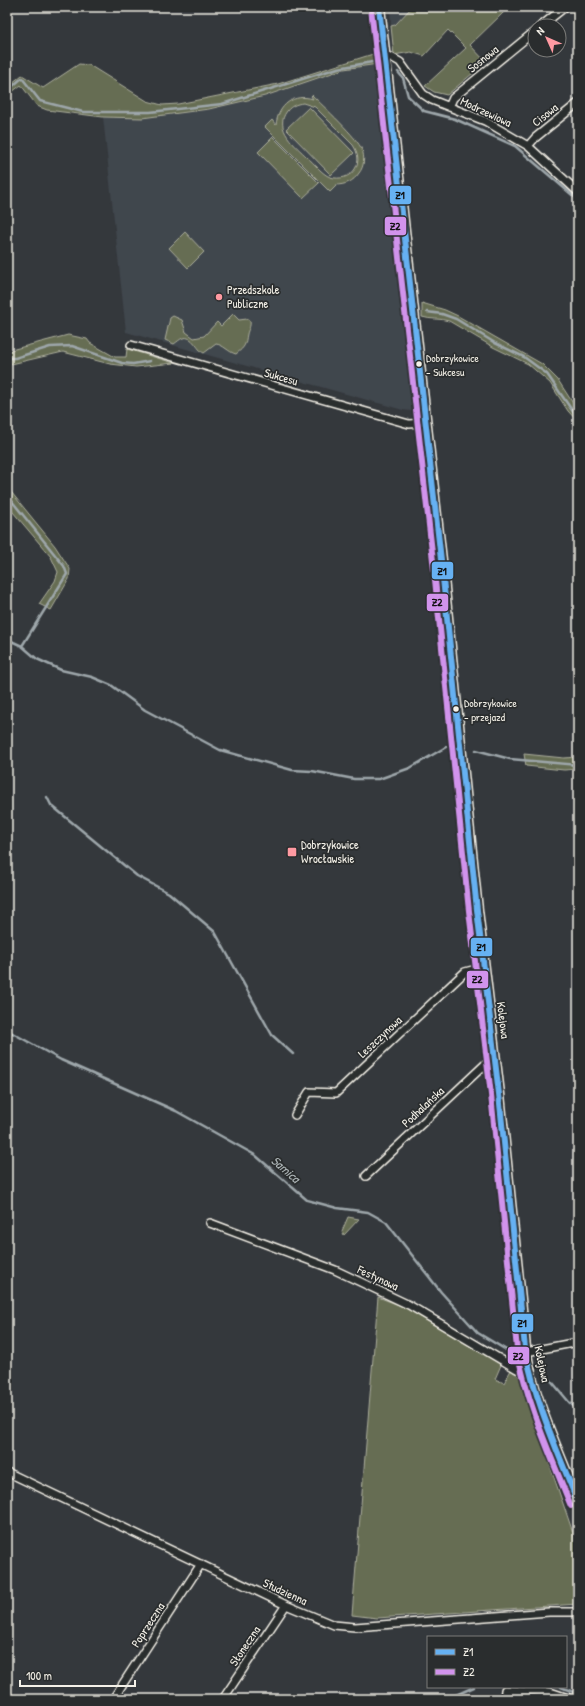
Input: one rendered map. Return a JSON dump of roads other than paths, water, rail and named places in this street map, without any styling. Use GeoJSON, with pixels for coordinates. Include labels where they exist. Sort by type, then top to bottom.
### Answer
{"type":"FeatureCollection","features":[{"type":"Feature","properties":{"kind":"street","name":"Kolejowa"},"geometry":{"type":"LineString","coordinates":[[379,7],[484,967],[495,1055],[528,1368],[544,1417],[578,1503]]}},
{"type":"Feature","properties":{"kind":"street"},"geometry":{"type":"LineString","coordinates":[[551,18],[564,7]]}},
{"type":"Feature","properties":{"kind":"street","name":"Sosnowa"},"geometry":{"type":"LineString","coordinates":[[449,107],[453,98],[527,38]]}},
{"type":"Feature","properties":{"kind":"street","name":"Modrzewiowa"},"geometry":{"type":"LineString","coordinates":[[384,57],[391,57],[398,60],[423,94],[432,100],[485,121],[528,146],[578,192]]}},
{"type":"Feature","properties":{"kind":"street","name":"Cisowa"},"geometry":{"type":"LineString","coordinates":[[528,146],[535,138],[578,103]]}},
{"type":"Feature","properties":{"kind":"street","name":"Sukcesu"},"geometry":{"type":"LineString","coordinates":[[131,345],[409,424],[425,422]]}},
{"type":"Feature","properties":{"kind":"street","name":"Leszczynowa"},"geometry":{"type":"LineString","coordinates":[[295,1115],[309,1092],[336,1093],[465,972],[484,967]]}},
{"type":"Feature","properties":{"kind":"street","name":"Podhalańska"},"geometry":{"type":"LineString","coordinates":[[366,1176],[495,1055]]}},
{"type":"Feature","properties":{"kind":"street","name":"Festynowa"},"geometry":{"type":"LineString","coordinates":[[210,1222],[335,1270],[409,1305],[517,1369],[528,1368]]}},
{"type":"Feature","properties":{"kind":"street"},"geometry":{"type":"LineString","coordinates":[[526,1352],[578,1342]]}},
{"type":"Feature","properties":{"kind":"street","name":"Studzienna"},"geometry":{"type":"LineString","coordinates":[[7,1472],[286,1605],[334,1625],[355,1627],[534,1613],[578,1612]]}},
{"type":"Feature","properties":{"kind":"street","name":"Poprzeczna"},"geometry":{"type":"LineString","coordinates":[[113,1699],[201,1564]]}},
{"type":"Feature","properties":{"kind":"street","name":"Słoneczna"},"geometry":{"type":"LineString","coordinates":[[223,1699],[286,1605]]}},
{"type":"Feature","properties":{"kind":"street"},"geometry":{"type":"LineString","coordinates":[[504,1699],[506,1690],[550,1692],[566,1698]]}},
{"type":"Feature","properties":{"kind":"waterway"},"geometry":{"type":"LineString","coordinates":[[7,91],[22,78],[40,101],[83,112],[150,112],[222,104],[338,68],[378,61]]}},
{"type":"Feature","properties":{"kind":"waterway"},"geometry":{"type":"LineString","coordinates":[[398,72],[403,78],[408,96],[424,111],[455,119],[515,146],[578,200]]}},
{"type":"Feature","properties":{"kind":"waterway"},"geometry":{"type":"LineString","coordinates":[[427,312],[442,314],[456,319],[495,343],[524,357],[547,374],[578,419]]}},
{"type":"Feature","properties":{"kind":"waterway"},"geometry":{"type":"LineString","coordinates":[[7,358],[15,358],[50,347],[72,346],[122,363],[133,364],[150,361]]}},
{"type":"Feature","properties":{"kind":"waterway"},"geometry":{"type":"LineString","coordinates":[[7,495],[64,566],[67,574],[22,646]]}},
{"type":"Feature","properties":{"kind":"waterway"},"geometry":{"type":"LineString","coordinates":[[7,639],[22,646],[37,659],[61,670],[92,677],[111,685],[145,710],[220,750],[292,770],[312,771],[354,779],[379,779],[410,768],[446,747]]}},
{"type":"Feature","properties":{"kind":"waterway"},"geometry":{"type":"LineString","coordinates":[[476,750],[510,759],[578,765]]}},
{"type":"Feature","properties":{"kind":"waterway"},"geometry":{"type":"LineString","coordinates":[[47,797],[51,805],[137,876],[169,893],[215,932],[272,1035],[293,1054]]}},
{"type":"Feature","properties":{"kind":"waterway","name":"Samica"},"geometry":{"type":"LineString","coordinates":[[7,1030],[61,1060],[176,1111],[255,1155],[307,1200],[337,1208],[368,1212],[386,1222],[441,1292],[478,1333],[518,1357]]}},
{"type":"Feature","properties":{"kind":"waterway","name":"Samica"},"geometry":{"type":"LineString","coordinates":[[538,1365],[569,1402],[578,1410]]}},
{"type":"Feature","properties":{"kind":"waterway"},"geometry":{"type":"LineString","coordinates":[[447,1699],[472,1688]]}},
{"type":"Feature","properties":{"kind":"waterway"},"geometry":{"type":"LineString","coordinates":[[563,1688],[578,1694]]}},
{"type":"Feature","properties":{"kind":"place","name":"Przedszkole Publiczne"},"geometry":{"type":"Point","coordinates":[219,297]}},
{"type":"Feature","properties":{"kind":"place","name":"Dobrzykowice – Sukcesu"},"geometry":{"type":"Point","coordinates":[419,364]}},
{"type":"Feature","properties":{"kind":"place","name":"Dobrzykowice – przejazd"},"geometry":{"type":"Point","coordinates":[456,709]}},
{"type":"Feature","properties":{"kind":"place","name":"Dobrzykowice Wrocławskie"},"geometry":{"type":"Point","coordinates":[292,852]}}]}
